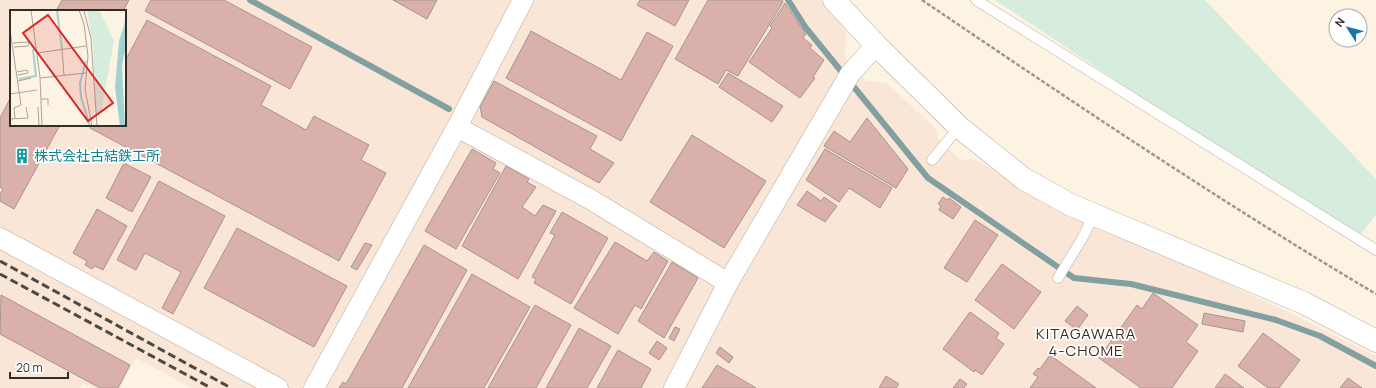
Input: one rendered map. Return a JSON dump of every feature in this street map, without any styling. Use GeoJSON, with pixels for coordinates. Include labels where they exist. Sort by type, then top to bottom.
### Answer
{"type":"FeatureCollection","features":[{"type":"Feature","properties":{"kind":"street"},"geometry":{"type":"LineString","coordinates":[[314,388],[457,127],[523,0]]}},
{"type":"Feature","properties":{"kind":"street"},"geometry":{"type":"LineString","coordinates":[[834,0],[876,45],[959,127],[1024,179],[1071,205],[1304,303],[1376,341]]}},
{"type":"Feature","properties":{"kind":"street"},"geometry":{"type":"LineString","coordinates":[[674,388],[728,283],[850,74],[876,45]]}},
{"type":"Feature","properties":{"kind":"street"},"geometry":{"type":"LineString","coordinates":[[457,127],[590,199],[728,283]]}},
{"type":"Feature","properties":{"kind":"street"},"geometry":{"type":"LineString","coordinates":[[0,238],[278,388]]}},
{"type":"Feature","properties":{"kind":"lane"},"geometry":{"type":"LineString","coordinates":[[976,0],[1376,250]]}},
{"type":"Feature","properties":{"kind":"lane"},"geometry":{"type":"LineString","coordinates":[[932,160],[959,127]]}},
{"type":"Feature","properties":{"kind":"lane"},"geometry":{"type":"LineString","coordinates":[[1058,278],[1083,238],[1094,214]]}},
{"type":"Feature","properties":{"kind":"path"},"geometry":{"type":"LineString","coordinates":[[922,0],[1073,102],[1307,253],[1376,294]]}},
{"type":"Feature","properties":{"kind":"shaded area"},"geometry":{"type":"Polygon","coordinates":[[[0,0],[821,0],[846,31],[845,57],[866,81],[888,84],[936,129],[938,139],[961,161],[971,159],[980,162],[1036,196],[1282,309],[1376,356],[1376,388],[192,388],[136,358],[120,388],[92,388],[83,383],[80,388],[0,388],[0,0]]]}},
{"type":"Feature","properties":{"kind":"green space"},"geometry":{"type":"Polygon","coordinates":[[[995,0],[1205,0],[1376,179],[1376,215],[1356,240],[995,0]]]}},
{"type":"Feature","properties":{"kind":"building"},"geometry":{"type":"Polygon","coordinates":[[[62,0],[129,0],[124,10],[57,10],[62,0]]]}},
{"type":"Feature","properties":{"kind":"building"},"geometry":{"type":"Polygon","coordinates":[[[151,0],[224,0],[312,47],[290,89],[145,11],[151,0]]]}},
{"type":"Feature","properties":{"kind":"building"},"geometry":{"type":"Polygon","coordinates":[[[393,0],[437,0],[427,19],[393,0]]]}},
{"type":"Feature","properties":{"kind":"building"},"geometry":{"type":"Polygon","coordinates":[[[640,0],[689,0],[675,26],[637,5],[640,0]]]}},
{"type":"Feature","properties":{"kind":"building"},"geometry":{"type":"Polygon","coordinates":[[[708,0],[782,0],[783,2],[738,76],[726,70],[718,84],[675,59],[708,0]]]}},
{"type":"Feature","properties":{"kind":"building"},"geometry":{"type":"Polygon","coordinates":[[[785,3],[806,34],[803,38],[812,45],[810,48],[824,60],[813,77],[815,78],[800,98],[749,62],[772,28],[770,26],[785,3]]]}},
{"type":"Feature","properties":{"kind":"building"},"geometry":{"type":"Polygon","coordinates":[[[147,20],[271,86],[261,105],[306,130],[314,116],[369,145],[361,160],[386,173],[339,261],[90,128],[91,126],[126,126],[126,59],[147,20]]]}},
{"type":"Feature","properties":{"kind":"building"},"geometry":{"type":"Polygon","coordinates":[[[531,31],[621,80],[647,32],[673,46],[621,141],[506,78],[531,31]]]}},
{"type":"Feature","properties":{"kind":"building"},"geometry":{"type":"Polygon","coordinates":[[[728,73],[783,106],[772,122],[719,87],[728,73]]]}},
{"type":"Feature","properties":{"kind":"building"},"geometry":{"type":"Polygon","coordinates":[[[494,81],[597,136],[590,149],[614,163],[599,183],[482,117],[480,107],[494,81]]]}},
{"type":"Feature","properties":{"kind":"building","name":"株式会社古結鉄工所"},"geometry":{"type":"Polygon","coordinates":[[[10,99],[10,126],[59,126],[14,209],[0,201],[0,194],[3,189],[0,187],[0,118],[10,99]]]}},
{"type":"Feature","properties":{"kind":"building"},"geometry":{"type":"Polygon","coordinates":[[[867,118],[908,169],[896,188],[824,146],[834,131],[850,142],[867,118]]]}},
{"type":"Feature","properties":{"kind":"building"},"geometry":{"type":"Polygon","coordinates":[[[692,135],[766,181],[724,248],[650,202],[692,135]]]}},
{"type":"Feature","properties":{"kind":"building"},"geometry":{"type":"Polygon","coordinates":[[[472,149],[496,163],[493,169],[500,173],[456,249],[425,231],[472,149]]]}},
{"type":"Feature","properties":{"kind":"building"},"geometry":{"type":"Polygon","coordinates":[[[825,149],[892,188],[880,208],[849,188],[839,202],[806,180],[825,149]]]}},
{"type":"Feature","properties":{"kind":"building"},"geometry":{"type":"Polygon","coordinates":[[[124,163],[151,177],[132,212],[106,198],[124,163]]]}},
{"type":"Feature","properties":{"kind":"building"},"geometry":{"type":"Polygon","coordinates":[[[506,166],[529,179],[527,182],[536,187],[522,207],[535,216],[543,205],[556,211],[518,279],[462,246],[506,166]]]}},
{"type":"Feature","properties":{"kind":"building"},"geometry":{"type":"Polygon","coordinates":[[[159,181],[225,216],[173,314],[162,308],[181,272],[145,253],[136,270],[117,260],[159,181]]]}},
{"type":"Feature","properties":{"kind":"building"},"geometry":{"type":"Polygon","coordinates":[[[807,191],[821,201],[824,197],[837,206],[825,222],[797,205],[807,191]]]}},
{"type":"Feature","properties":{"kind":"building"},"geometry":{"type":"Polygon","coordinates":[[[943,197],[947,200],[949,198],[961,207],[953,219],[939,210],[941,206],[938,204],[943,197]]]}},
{"type":"Feature","properties":{"kind":"building"},"geometry":{"type":"Polygon","coordinates":[[[97,209],[127,226],[103,270],[95,266],[92,269],[85,265],[87,261],[73,253],[97,209]]]}},
{"type":"Feature","properties":{"kind":"building"},"geometry":{"type":"Polygon","coordinates":[[[562,212],[608,238],[571,304],[534,283],[536,279],[532,277],[555,235],[550,233],[562,212]]]}},
{"type":"Feature","properties":{"kind":"building"},"geometry":{"type":"Polygon","coordinates":[[[975,220],[998,235],[967,282],[944,268],[975,220]]]}},
{"type":"Feature","properties":{"kind":"building"},"geometry":{"type":"Polygon","coordinates":[[[237,228],[347,286],[314,347],[204,288],[237,228]]]}},
{"type":"Feature","properties":{"kind":"building"},"geometry":{"type":"Polygon","coordinates":[[[615,242],[647,261],[654,252],[668,261],[641,309],[635,305],[618,334],[574,308],[615,242]]]}},
{"type":"Feature","properties":{"kind":"building"},"geometry":{"type":"Polygon","coordinates":[[[365,243],[372,245],[357,270],[351,267],[365,243]]]}},
{"type":"Feature","properties":{"kind":"building"},"geometry":{"type":"Polygon","coordinates":[[[424,245],[467,270],[402,388],[339,388],[343,382],[346,384],[424,245]]]}},
{"type":"Feature","properties":{"kind":"building"},"geometry":{"type":"Polygon","coordinates":[[[672,262],[698,278],[664,338],[638,321],[672,262]]]}},
{"type":"Feature","properties":{"kind":"building"},"geometry":{"type":"Polygon","coordinates":[[[1002,264],[1041,292],[1014,329],[975,300],[1002,264]]]}},
{"type":"Feature","properties":{"kind":"building"},"geometry":{"type":"Polygon","coordinates":[[[472,274],[530,307],[484,388],[408,388],[472,274]]]}},
{"type":"Feature","properties":{"kind":"building"},"geometry":{"type":"Polygon","coordinates":[[[1153,293],[1198,325],[1186,342],[1198,351],[1172,388],[1141,388],[1099,358],[1137,305],[1142,309],[1153,293]]]}},
{"type":"Feature","properties":{"kind":"building"},"geometry":{"type":"Polygon","coordinates":[[[1,295],[130,365],[118,388],[100,388],[0,334],[1,295]]]}},
{"type":"Feature","properties":{"kind":"building"},"geometry":{"type":"Polygon","coordinates":[[[535,305],[571,325],[536,388],[488,388],[535,305]]]}},
{"type":"Feature","properties":{"kind":"building"},"geometry":{"type":"Polygon","coordinates":[[[1077,306],[1088,315],[1077,330],[1065,321],[1077,306]]]}},
{"type":"Feature","properties":{"kind":"building"},"geometry":{"type":"Polygon","coordinates":[[[970,312],[999,333],[996,338],[1004,344],[982,375],[975,370],[974,372],[943,349],[970,312]]]}},
{"type":"Feature","properties":{"kind":"building"},"geometry":{"type":"Polygon","coordinates":[[[1204,313],[1245,321],[1243,332],[1202,324],[1204,313]]]}},
{"type":"Feature","properties":{"kind":"building"},"geometry":{"type":"Polygon","coordinates":[[[675,327],[680,329],[674,341],[669,338],[675,327]]]}},
{"type":"Feature","properties":{"kind":"building"},"geometry":{"type":"Polygon","coordinates":[[[579,328],[611,346],[587,388],[546,388],[579,328]]]}},
{"type":"Feature","properties":{"kind":"building"},"geometry":{"type":"Polygon","coordinates":[[[1263,333],[1300,360],[1279,388],[1268,388],[1238,366],[1263,333]]]}},
{"type":"Feature","properties":{"kind":"building"},"geometry":{"type":"Polygon","coordinates":[[[657,341],[667,348],[659,360],[649,353],[657,341]]]}},
{"type":"Feature","properties":{"kind":"building"},"geometry":{"type":"Polygon","coordinates":[[[720,347],[733,357],[729,363],[716,353],[720,347]]]}},
{"type":"Feature","properties":{"kind":"building"},"geometry":{"type":"Polygon","coordinates":[[[618,350],[651,369],[641,388],[597,388],[618,350]]]}},
{"type":"Feature","properties":{"kind":"building"},"geometry":{"type":"Polygon","coordinates":[[[1050,355],[1096,388],[1030,388],[1038,377],[1033,374],[1038,368],[1040,369],[1050,355]]]}},
{"type":"Feature","properties":{"kind":"building"},"geometry":{"type":"Polygon","coordinates":[[[717,365],[756,388],[702,388],[717,365]]]}},
{"type":"Feature","properties":{"kind":"building"},"geometry":{"type":"Polygon","coordinates":[[[1225,374],[1244,388],[1215,388],[1225,374]]]}},
{"type":"Feature","properties":{"kind":"building"},"geometry":{"type":"Polygon","coordinates":[[[886,376],[899,384],[896,388],[879,388],[886,376]]]}},
{"type":"Feature","properties":{"kind":"building"},"geometry":{"type":"Polygon","coordinates":[[[1348,378],[1362,388],[1340,388],[1348,378]]]}},
{"type":"Feature","properties":{"kind":"building"},"geometry":{"type":"Polygon","coordinates":[[[960,379],[967,384],[964,388],[953,388],[960,379]]]}},
{"type":"Feature","properties":{"kind":"waterway"},"geometry":{"type":"LineString","coordinates":[[250,0],[449,109]]}},
{"type":"Feature","properties":{"kind":"waterway"},"geometry":{"type":"LineString","coordinates":[[788,0],[806,28],[928,178],[1074,278],[1131,284],[1276,320],[1320,336],[1376,366]]}},
{"type":"Feature","properties":{"kind":"railway"},"geometry":{"type":"LineString","coordinates":[[0,261],[231,388]]}},
{"type":"Feature","properties":{"kind":"railway"},"geometry":{"type":"LineString","coordinates":[[0,274],[211,388]]}},
{"type":"Feature","properties":{"kind":"place","name":"株式会社古結鉄工所"},"geometry":{"type":"Point","coordinates":[22,156]}},
{"type":"Feature","properties":{"kind":"district","name":"KITAGAWARA 4-CHOME"},"geometry":{"type":"Point","coordinates":[1086,342]}}]}
